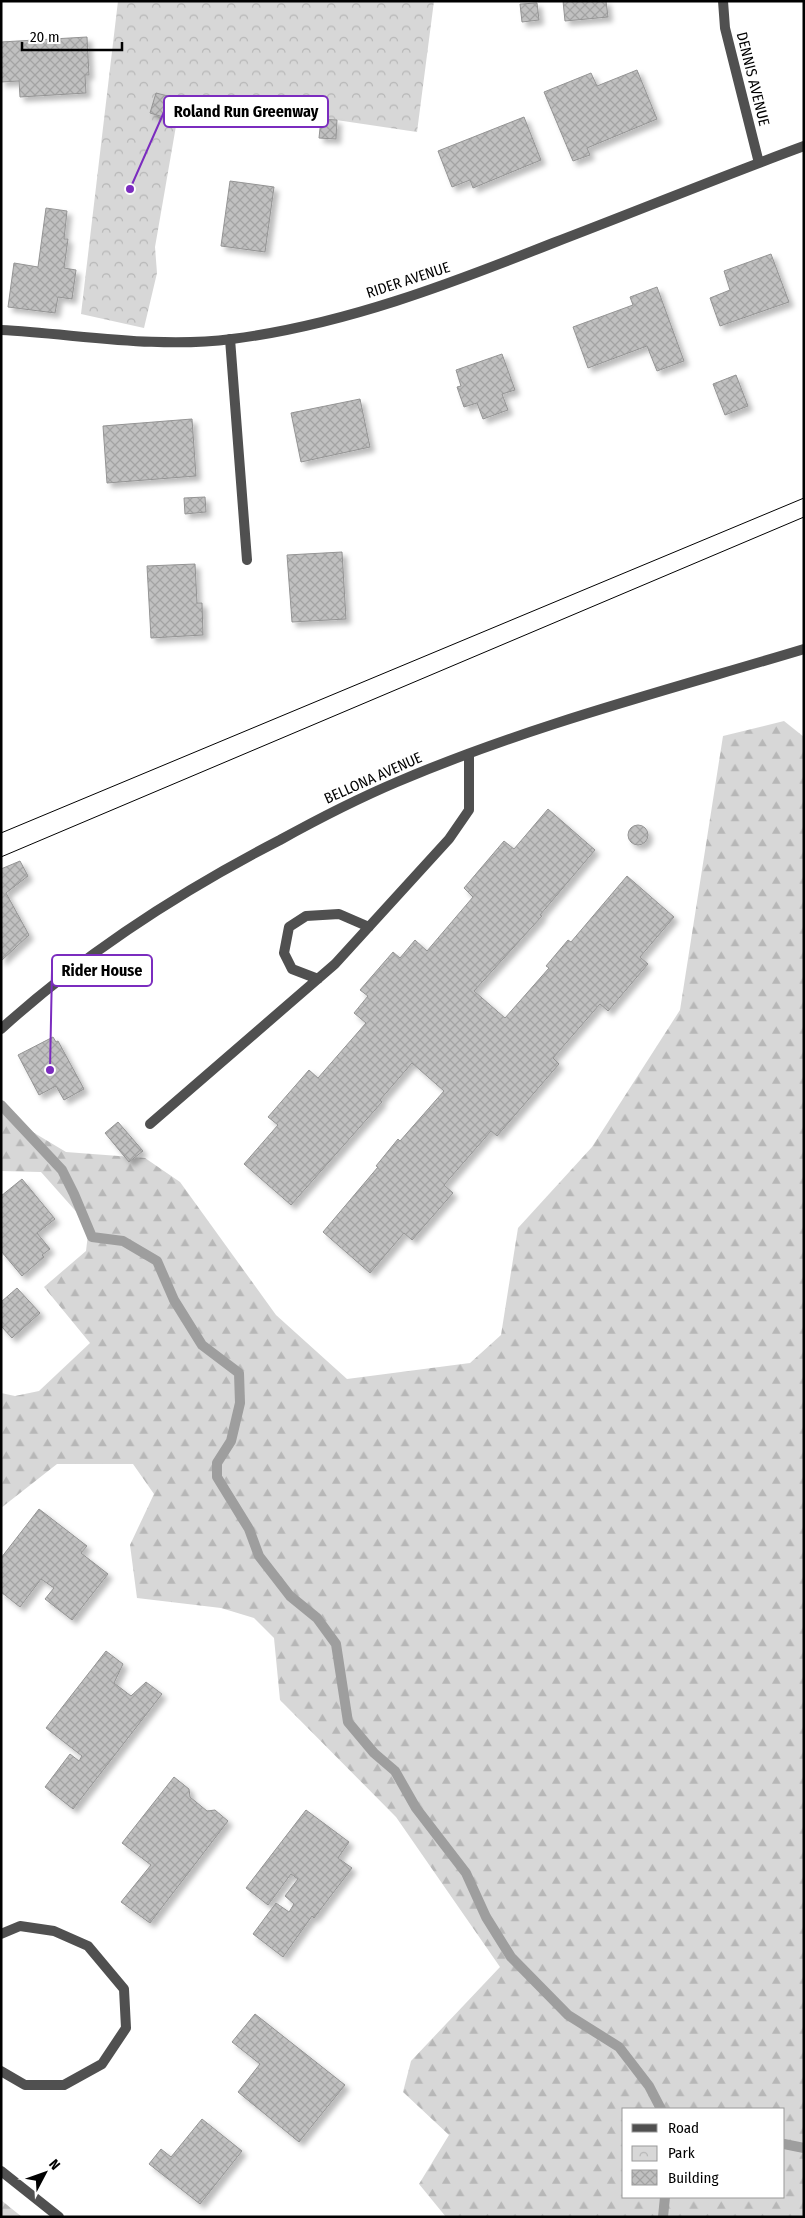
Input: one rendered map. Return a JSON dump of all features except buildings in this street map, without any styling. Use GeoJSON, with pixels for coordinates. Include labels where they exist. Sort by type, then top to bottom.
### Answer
{"type":"FeatureCollection","features":[{"type":"Feature","properties":{"kind":"street","name":"DENNIS AVENUE"},"geometry":{"type":"LineString","coordinates":[[723,1],[725,28],[759,162]]}},
{"type":"Feature","properties":{"kind":"street","name":"RIDER AVENUE"},"geometry":{"type":"LineString","coordinates":[[1,330],[174,342],[230,339],[302,327],[381,305],[487,269],[804,146]]}},
{"type":"Feature","properties":{"kind":"street"},"geometry":{"type":"LineString","coordinates":[[230,339],[247,560]]}},
{"type":"Feature","properties":{"kind":"street","name":"BELLONA AVENUE"},"geometry":{"type":"LineString","coordinates":[[1,1029],[39,995],[77,965],[152,912],[237,862],[315,821],[396,782],[560,722],[804,649]]}},
{"type":"Feature","properties":{"kind":"street"},"geometry":{"type":"LineString","coordinates":[[150,1124],[335,964],[449,839],[469,810],[469,754]]}},
{"type":"Feature","properties":{"kind":"street"},"geometry":{"type":"LineString","coordinates":[[318,979],[292,969],[284,953],[289,927],[306,916],[339,914],[369,927]]}},
{"type":"Feature","properties":{"kind":"street"},"geometry":{"type":"LineString","coordinates":[[1,1934],[20,1926],[54,1931],[88,1946],[124,1989],[126,2028],[102,2064],[64,2085],[24,2085],[1,2071]]}},
{"type":"Feature","properties":{"kind":"street"},"geometry":{"type":"LineString","coordinates":[[1,2171],[59,2217]]}},
{"type":"Feature","properties":{"kind":"green space"},"geometry":{"type":"Polygon","coordinates":[[[118,1],[434,1],[417,132],[181,97],[155,247],[157,273],[144,328],[81,314],[118,1]]]}},
{"type":"Feature","properties":{"kind":"green space"},"geometry":{"type":"Polygon","coordinates":[[[784,721],[804,737],[804,2217],[446,2217],[419,2184],[449,2135],[403,2092],[411,2061],[500,1967],[396,1817],[280,1700],[274,1638],[254,1618],[221,1608],[137,1598],[130,1545],[154,1494],[133,1464],[57,1464],[1,1508],[1,1393],[15,1396],[39,1391],[90,1343],[44,1287],[86,1251],[89,1226],[41,1172],[1,1171],[1,1113],[66,1152],[145,1158],[180,1182],[276,1315],[347,1379],[470,1363],[501,1335],[518,1228],[592,1147],[680,1010],[723,736],[784,721]]]}},
{"type":"Feature","properties":{"kind":"green space"},"geometry":{"type":"Polygon","coordinates":[[[1,2200],[22,2217],[1,2217],[1,2200]]]}},
{"type":"Feature","properties":{"kind":"waterway"},"geometry":{"type":"LineString","coordinates":[[1,1105],[62,1170],[92,1237],[123,1241],[157,1261],[174,1300],[202,1345],[239,1373],[240,1403],[231,1441],[217,1463],[217,1477],[249,1529],[259,1556],[290,1596],[317,1618],[336,1644],[348,1722],[374,1753],[395,1771],[416,1808],[466,1873],[486,1917],[511,1957],[568,2015],[619,2047],[649,2086],[660,2108]]}},
{"type":"Feature","properties":{"kind":"waterway"},"geometry":{"type":"LineString","coordinates":[[785,2144],[804,2148]]}},
{"type":"Feature","properties":{"kind":"waterway"},"geometry":{"type":"LineString","coordinates":[[663,2217],[665,2198]]}},
{"type":"Feature","properties":{"kind":"tram line"},"geometry":{"type":"LineString","coordinates":[[1,833],[804,498]]}},
{"type":"Feature","properties":{"kind":"tram line"},"geometry":{"type":"LineString","coordinates":[[1,857],[804,517]]}},
{"type":"Feature","properties":{"kind":"place","name":"Roland Run Greenway"},"geometry":{"type":"Point","coordinates":[130,189]}},
{"type":"Feature","properties":{"kind":"place","name":"Rider House"},"geometry":{"type":"Point","coordinates":[50,1070]}}]}
